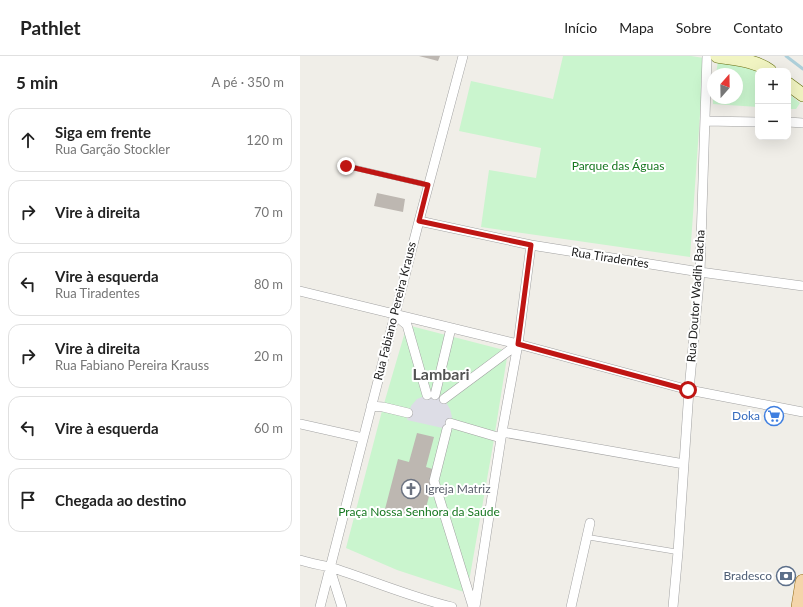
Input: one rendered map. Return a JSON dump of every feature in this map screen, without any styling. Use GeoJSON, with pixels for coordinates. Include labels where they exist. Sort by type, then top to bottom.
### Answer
{"type":"FeatureCollection","features":[{"type":"Feature","properties":{"kind":"main road"},"geometry":{"type":"LineString","coordinates":[[717,56],[752,62],[765,68]]}},
{"type":"Feature","properties":{"kind":"main road"},"geometry":{"type":"LineString","coordinates":[[791,86],[803,95]]}},
{"type":"Feature","properties":{"kind":"main road"},"geometry":{"type":"LineString","coordinates":[[799,607],[803,582]]}},
{"type":"Feature","properties":{"kind":"street","name":"Rua Fabiano Pereira Krauss"},"geometry":{"type":"LineString","coordinates":[[320,607],[428,185],[463,56]]}},
{"type":"Feature","properties":{"kind":"street","name":"Rua Doutor Wadih Bacha"},"geometry":{"type":"LineString","coordinates":[[673,607],[688,390],[700,272],[707,56]]}},
{"type":"Feature","properties":{"kind":"street"},"geometry":{"type":"LineString","coordinates":[[705,121],[755,122]]}},
{"type":"Feature","properties":{"kind":"street"},"geometry":{"type":"LineString","coordinates":[[791,122],[803,122]]}},
{"type":"Feature","properties":{"kind":"street","name":"Rua Tiradentes"},"geometry":{"type":"LineString","coordinates":[[419,221],[531,245],[700,272],[803,286]]}},
{"type":"Feature","properties":{"kind":"street"},"geometry":{"type":"LineString","coordinates":[[474,607],[501,435],[518,344],[531,245]]}},
{"type":"Feature","properties":{"kind":"street"},"geometry":{"type":"LineString","coordinates":[[300,291],[518,344],[688,390],[803,412]]}},
{"type":"Feature","properties":{"kind":"street"},"geometry":{"type":"LineString","coordinates":[[395,315],[407,325],[435,397]]}},
{"type":"Feature","properties":{"kind":"street"},"geometry":{"type":"LineString","coordinates":[[435,397],[451,328]]}},
{"type":"Feature","properties":{"kind":"street"},"geometry":{"type":"LineString","coordinates":[[435,397],[518,344]]}},
{"type":"Feature","properties":{"kind":"street"},"geometry":{"type":"LineString","coordinates":[[371,406],[383,407],[408,413]]}},
{"type":"Feature","properties":{"kind":"street"},"geometry":{"type":"LineString","coordinates":[[300,424],[363,438]]}},
{"type":"Feature","properties":{"kind":"street"},"geometry":{"type":"LineString","coordinates":[[474,607],[434,481],[449,426],[684,464]]}},
{"type":"Feature","properties":{"kind":"street"},"geometry":{"type":"LineString","coordinates":[[571,607],[590,523]]}},
{"type":"Feature","properties":{"kind":"street"},"geometry":{"type":"LineString","coordinates":[[300,560],[330,567],[400,592],[452,607]]}},
{"type":"Feature","properties":{"kind":"street"},"geometry":{"type":"LineString","coordinates":[[330,567],[342,607]]}},
{"type":"Feature","properties":{"kind":"lane"},"geometry":{"type":"LineString","coordinates":[[346,166],[428,185]]}},
{"type":"Feature","properties":{"kind":"lane"},"geometry":{"type":"LineString","coordinates":[[587,537],[678,552]]}},
{"type":"Feature","properties":{"kind":"green space","name":"Parque das Águas"},"geometry":{"type":"Polygon","coordinates":[[[563,56],[691,56],[704,58],[690,257],[481,227],[489,170],[536,178],[541,148],[459,131],[471,81],[553,99],[563,56]]]}},
{"type":"Feature","properties":{"kind":"green space"},"geometry":{"type":"Polygon","coordinates":[[[718,61],[755,70],[755,107],[713,104],[743,104],[743,68],[717,68],[718,61]]]}},
{"type":"Feature","properties":{"kind":"green space"},"geometry":{"type":"Polygon","coordinates":[[[791,96],[800,103],[796,109],[791,109],[791,96]]]}},
{"type":"Feature","properties":{"kind":"green space","name":"Praça Nossa Senhora da Saúde"},"geometry":{"type":"Polygon","coordinates":[[[407,325],[508,351],[467,593],[397,570],[346,548],[383,407],[407,325]]]}},
{"type":"Feature","properties":{"kind":"shaded area"},"geometry":{"type":"Polygon","coordinates":[[[427,395],[435,395],[444,399],[450,409],[452,417],[447,429],[407,420],[411,406],[417,399],[427,395]]]}},
{"type":"Feature","properties":{"kind":"building"},"geometry":{"type":"Polygon","coordinates":[[[419,56],[440,56],[438,61],[419,56]]]}},
{"type":"Feature","properties":{"kind":"building"},"geometry":{"type":"Polygon","coordinates":[[[377,193],[405,199],[403,212],[374,206],[377,193]]]}},
{"type":"Feature","properties":{"kind":"building","name":"Igreja Matriz"},"geometry":{"type":"Polygon","coordinates":[[[417,433],[434,437],[426,467],[436,470],[423,519],[385,509],[398,459],[409,462],[417,433]]]}},
{"type":"Feature","properties":{"kind":"waterway"},"geometry":{"type":"LineString","coordinates":[[786,56],[803,69]]}},
{"type":"Feature","properties":{"kind":"place","name":"Doka"},"geometry":{"type":"Point","coordinates":[774,416]}},
{"type":"Feature","properties":{"kind":"place","name":"Igreja Matriz"},"geometry":{"type":"Point","coordinates":[411,489]}},
{"type":"Feature","properties":{"kind":"place","name":"Bradesco"},"geometry":{"type":"Point","coordinates":[786,576]}},
{"type":"Feature","properties":{"kind":"district","name":"Lambari"},"geometry":{"type":"Point","coordinates":[441,374]}},
{"type":"Feature","properties":{"kind":"route"},"geometry":{"type":"LineString","coordinates":[[346,166],[428,185],[419,221],[531,245],[518,344],[688,390]]}}]}
